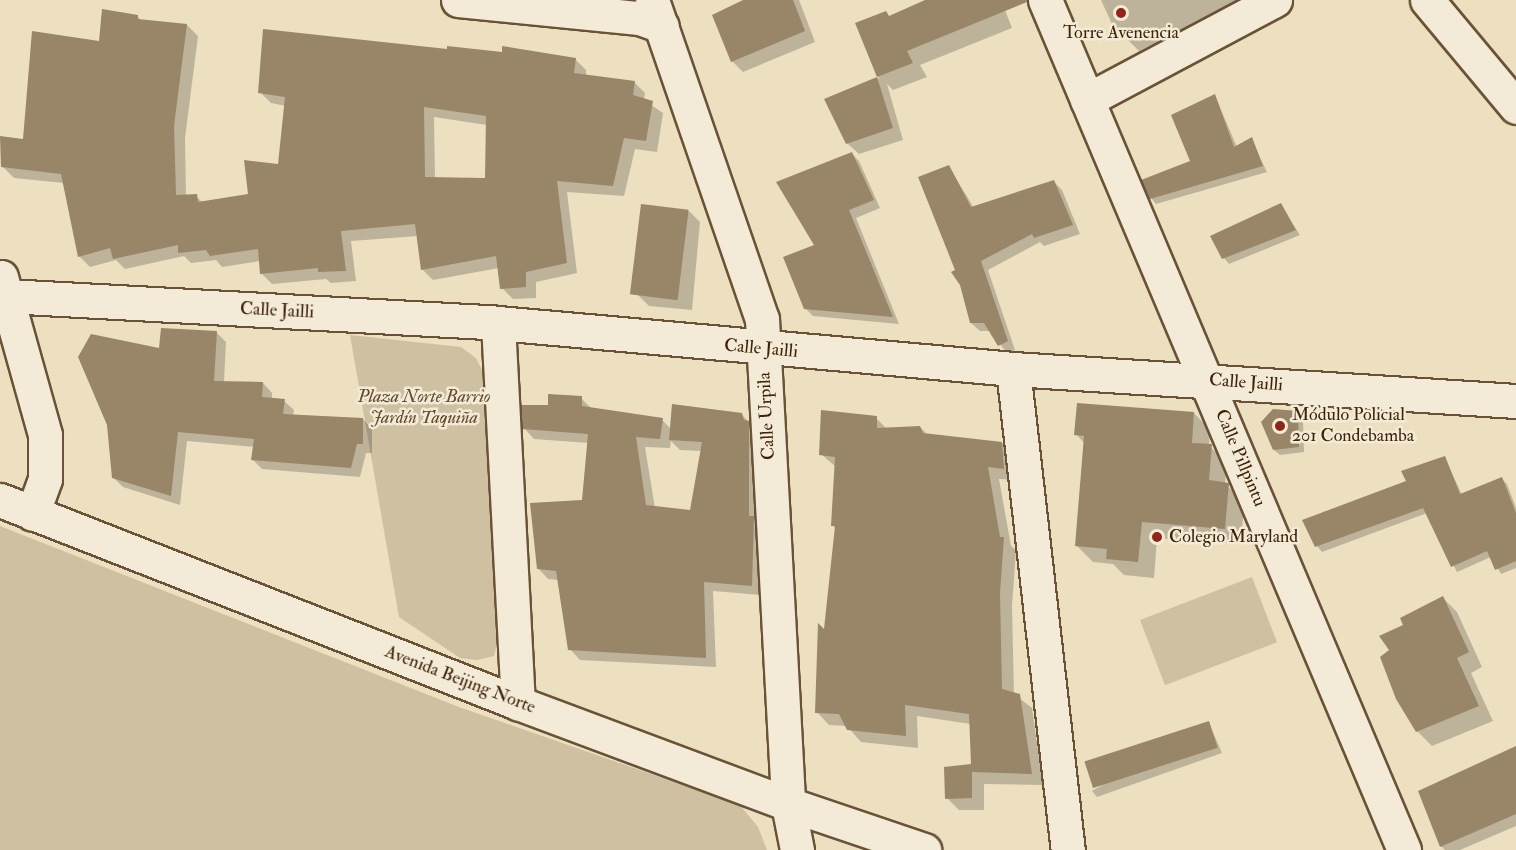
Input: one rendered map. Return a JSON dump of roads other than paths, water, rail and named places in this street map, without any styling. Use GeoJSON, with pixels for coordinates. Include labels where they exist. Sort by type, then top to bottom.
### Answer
{"type":"FeatureCollection","features":[{"type":"Feature","properties":{"kind":"street"},"geometry":{"type":"LineString","coordinates":[[458,0],[639,18],[657,13]]}},
{"type":"Feature","properties":{"kind":"street","name":"Calle Pillpintu"},"geometry":{"type":"LineString","coordinates":[[1045,0],[1404,850]]}},
{"type":"Feature","properties":{"kind":"street"},"geometry":{"type":"LineString","coordinates":[[1087,100],[1275,0]]}},
{"type":"Feature","properties":{"kind":"street"},"geometry":{"type":"LineString","coordinates":[[1427,0],[1516,107]]}},
{"type":"Feature","properties":{"kind":"street","name":"Calle Urpila"},"geometry":{"type":"LineString","coordinates":[[657,13],[762,319],[788,804],[797,850]]}},
{"type":"Feature","properties":{"kind":"street"},"geometry":{"type":"LineString","coordinates":[[3,285],[45,435],[45,478],[32,514]]}},
{"type":"Feature","properties":{"kind":"street","name":"Calle Jailli"},"geometry":{"type":"LineString","coordinates":[[3,285],[498,323],[764,350],[1013,369],[1516,401]]}},
{"type":"Feature","properties":{"kind":"street"},"geometry":{"type":"LineString","coordinates":[[498,323],[518,703]]}},
{"type":"Feature","properties":{"kind":"street"},"geometry":{"type":"LineString","coordinates":[[1013,369],[1068,850]]}},
{"type":"Feature","properties":{"kind":"street","name":"Avenida Beijing Norte"},"geometry":{"type":"LineString","coordinates":[[0,500],[518,703],[788,804],[924,850]]}},
{"type":"Feature","properties":{"kind":"place","name":"Torre Avenencia"},"geometry":{"type":"Point","coordinates":[1121,13]}},
{"type":"Feature","properties":{"kind":"place","name":"Módulo Policial 201 Condebamba"},"geometry":{"type":"Point","coordinates":[1280,426]}},
{"type":"Feature","properties":{"kind":"place","name":"Colegio Maryland"},"geometry":{"type":"Point","coordinates":[1157,537]}},
{"type":"Feature","properties":{"kind":"park label","name":"Plaza Norte Barrio Jardín Taquiña"},"geometry":{"type":"Point","coordinates":[424,408]}}]}
